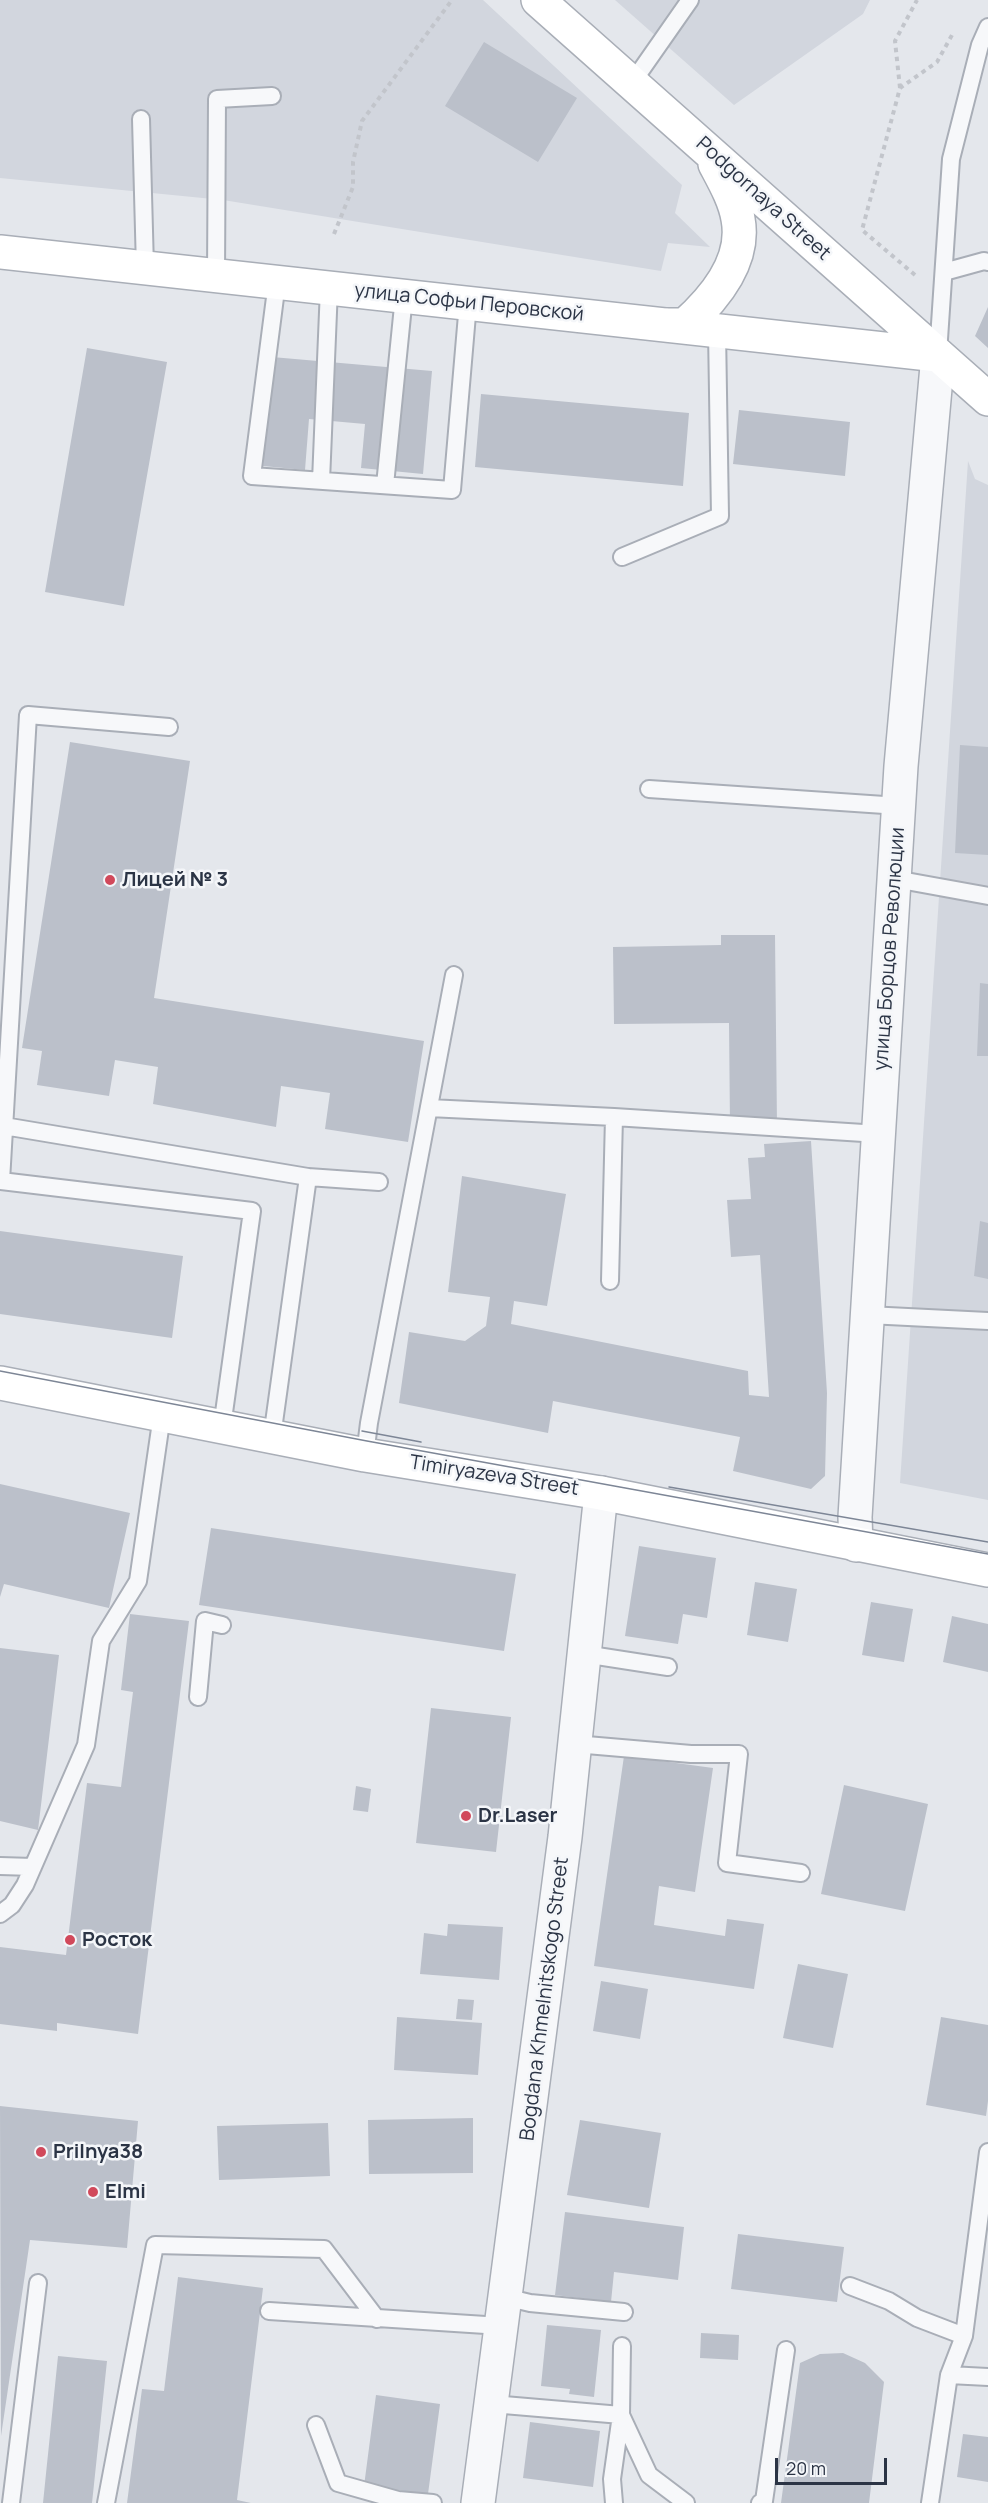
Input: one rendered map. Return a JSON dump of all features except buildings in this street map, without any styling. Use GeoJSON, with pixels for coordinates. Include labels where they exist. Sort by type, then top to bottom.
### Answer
{"type":"FeatureCollection","features":[{"type":"Feature","properties":{"kind":"street","name":"Podgornaya Street"},"geometry":{"type":"LineString","coordinates":[[538,0],[988,399]]}},
{"type":"Feature","properties":{"kind":"street"},"geometry":{"type":"LineString","coordinates":[[668,325],[686,325],[699,313],[718,290],[737,251],[740,235],[738,217],[709,151]]}},
{"type":"Feature","properties":{"kind":"street","name":"улица Софьи Перовской"},"geometry":{"type":"LineString","coordinates":[[0,252],[938,355]]}},
{"type":"Feature","properties":{"kind":"street","name":"улица Борцов Революции"},"geometry":{"type":"LineString","coordinates":[[856,1545],[855,1524],[899,806],[938,355]]}},
{"type":"Feature","properties":{"kind":"street","name":"Timiryazeva Street"},"geometry":{"type":"LineString","coordinates":[[0,1383],[365,1455],[601,1493],[988,1570]]}},
{"type":"Feature","properties":{"kind":"street","name":"Bogdana Khmelnitskogo Street"},"geometry":{"type":"LineString","coordinates":[[478,2503],[545,1997],[575,1744],[601,1493]]}},
{"type":"Feature","properties":{"kind":"lane"},"geometry":{"type":"LineString","coordinates":[[632,83],[690,0]]}},
{"type":"Feature","properties":{"kind":"lane"},"geometry":{"type":"LineString","coordinates":[[938,355],[951,159],[980,45],[988,27]]}},
{"type":"Feature","properties":{"kind":"lane"},"geometry":{"type":"LineString","coordinates":[[216,276],[217,99],[272,96]]}},
{"type":"Feature","properties":{"kind":"lane"},"geometry":{"type":"LineString","coordinates":[[141,119],[145,268]]}},
{"type":"Feature","properties":{"kind":"lane"},"geometry":{"type":"LineString","coordinates":[[944,272],[984,261],[988,262]]}},
{"type":"Feature","properties":{"kind":"lane"},"geometry":{"type":"LineString","coordinates":[[277,282],[252,476],[452,490],[468,303]]}},
{"type":"Feature","properties":{"kind":"lane"},"geometry":{"type":"LineString","coordinates":[[321,481],[329,288]]}},
{"type":"Feature","properties":{"kind":"lane"},"geometry":{"type":"LineString","coordinates":[[385,485],[404,296]]}},
{"type":"Feature","properties":{"kind":"lane"},"geometry":{"type":"LineString","coordinates":[[622,557],[720,516],[717,331]]}},
{"type":"Feature","properties":{"kind":"lane"},"geometry":{"type":"LineString","coordinates":[[170,727],[28,715],[1,1181],[252,1210],[222,1427]]}},
{"type":"Feature","properties":{"kind":"lane"},"geometry":{"type":"LineString","coordinates":[[649,789],[899,806]]}},
{"type":"Feature","properties":{"kind":"lane"},"geometry":{"type":"LineString","coordinates":[[895,879],[988,896]]}},
{"type":"Feature","properties":{"kind":"lane"},"geometry":{"type":"LineString","coordinates":[[365,1455],[369,1423],[454,975]]}},
{"type":"Feature","properties":{"kind":"lane"},"geometry":{"type":"LineString","coordinates":[[429,1108],[879,1134]]}},
{"type":"Feature","properties":{"kind":"lane"},"geometry":{"type":"LineString","coordinates":[[610,1281],[614,1117]]}},
{"type":"Feature","properties":{"kind":"lane"},"geometry":{"type":"LineString","coordinates":[[4,1126],[308,1177],[379,1182]]}},
{"type":"Feature","properties":{"kind":"lane"},"geometry":{"type":"LineString","coordinates":[[272,1437],[308,1177]]}},
{"type":"Feature","properties":{"kind":"lane"},"geometry":{"type":"LineString","coordinates":[[868,1315],[988,1321]]}},
{"type":"Feature","properties":{"kind":"lane"},"geometry":{"type":"LineString","coordinates":[[0,1914],[20,1896],[86,1745],[101,1641],[138,1581],[162,1415]]}},
{"type":"Feature","properties":{"kind":"lane"},"geometry":{"type":"LineString","coordinates":[[198,1697],[205,1621],[222,1625]]}},
{"type":"Feature","properties":{"kind":"lane"},"geometry":{"type":"LineString","coordinates":[[584,1654],[668,1667]]}},
{"type":"Feature","properties":{"kind":"lane"},"geometry":{"type":"LineString","coordinates":[[575,1744],[690,1754],[740,1754],[727,1863],[801,1874]]}},
{"type":"Feature","properties":{"kind":"lane"},"geometry":{"type":"LineString","coordinates":[[0,1866],[33,1867]]}},
{"type":"Feature","properties":{"kind":"lane"},"geometry":{"type":"LineString","coordinates":[[930,2503],[949,2375],[964,2336],[988,2152]]}},
{"type":"Feature","properties":{"kind":"lane"},"geometry":{"type":"LineString","coordinates":[[106,2503],[155,2245],[324,2249],[377,2319]]}},
{"type":"Feature","properties":{"kind":"lane"},"geometry":{"type":"LineString","coordinates":[[10,2503],[38,2283]]}},
{"type":"Feature","properties":{"kind":"lane"},"geometry":{"type":"LineString","coordinates":[[850,2286],[889,2301],[917,2318],[964,2336]]}},
{"type":"Feature","properties":{"kind":"lane"},"geometry":{"type":"LineString","coordinates":[[268,2311],[377,2319],[503,2312],[530,2303],[624,2312]]}},
{"type":"Feature","properties":{"kind":"lane"},"geometry":{"type":"LineString","coordinates":[[614,2503],[612,2479],[621,2415],[621,2346]]}},
{"type":"Feature","properties":{"kind":"lane"},"geometry":{"type":"LineString","coordinates":[[760,2503],[764,2501],[786,2350]]}},
{"type":"Feature","properties":{"kind":"lane"},"geometry":{"type":"LineString","coordinates":[[949,2375],[988,2378]]}},
{"type":"Feature","properties":{"kind":"lane"},"geometry":{"type":"LineString","coordinates":[[492,2404],[621,2415]]}},
{"type":"Feature","properties":{"kind":"lane"},"geometry":{"type":"LineString","coordinates":[[621,2415],[649,2475],[686,2503]]}},
{"type":"Feature","properties":{"kind":"lane"},"geometry":{"type":"LineString","coordinates":[[316,2425],[338,2483],[398,2500],[433,2503]]}},
{"type":"Feature","properties":{"kind":"path"},"geometry":{"type":"LineString","coordinates":[[334,234],[353,187],[353,162],[362,121],[452,0]]}},
{"type":"Feature","properties":{"kind":"path"},"geometry":{"type":"LineString","coordinates":[[917,0],[896,41],[900,88],[862,230],[942,298]]}},
{"type":"Feature","properties":{"kind":"path"},"geometry":{"type":"LineString","coordinates":[[900,88],[938,62]]}},
{"type":"Feature","properties":{"kind":"shaded area"},"geometry":{"type":"Polygon","coordinates":[[[0,0],[483,0],[682,185],[675,213],[710,247],[668,243],[661,271],[223,200],[0,178],[0,0]]]}},
{"type":"Feature","properties":{"kind":"shaded area"},"geometry":{"type":"Polygon","coordinates":[[[615,0],[870,0],[863,14],[734,105],[615,0]]]}},
{"type":"Feature","properties":{"kind":"shaded area"},"geometry":{"type":"Polygon","coordinates":[[[968,461],[975,479],[988,485],[988,1500],[900,1483],[968,461]]]}},
{"type":"Feature","properties":{"kind":"tram line"},"geometry":{"type":"LineString","coordinates":[[0,1371],[367,1441],[988,1554]]}},
{"type":"Feature","properties":{"kind":"tram line"},"geometry":{"type":"LineString","coordinates":[[362,1431],[421,1442]]}},
{"type":"Feature","properties":{"kind":"tram line"},"geometry":{"type":"LineString","coordinates":[[669,1487],[988,1542]]}},
{"type":"Feature","properties":{"kind":"place","name":"Лицей № 3"},"geometry":{"type":"Point","coordinates":[110,880]}},
{"type":"Feature","properties":{"kind":"place","name":"Dr.Laser"},"geometry":{"type":"Point","coordinates":[466,1816]}},
{"type":"Feature","properties":{"kind":"place","name":"Росток"},"geometry":{"type":"Point","coordinates":[70,1940]}},
{"type":"Feature","properties":{"kind":"place","name":"Prilnya38"},"geometry":{"type":"Point","coordinates":[41,2152]}},
{"type":"Feature","properties":{"kind":"place","name":"Elmi"},"geometry":{"type":"Point","coordinates":[93,2192]}}]}
